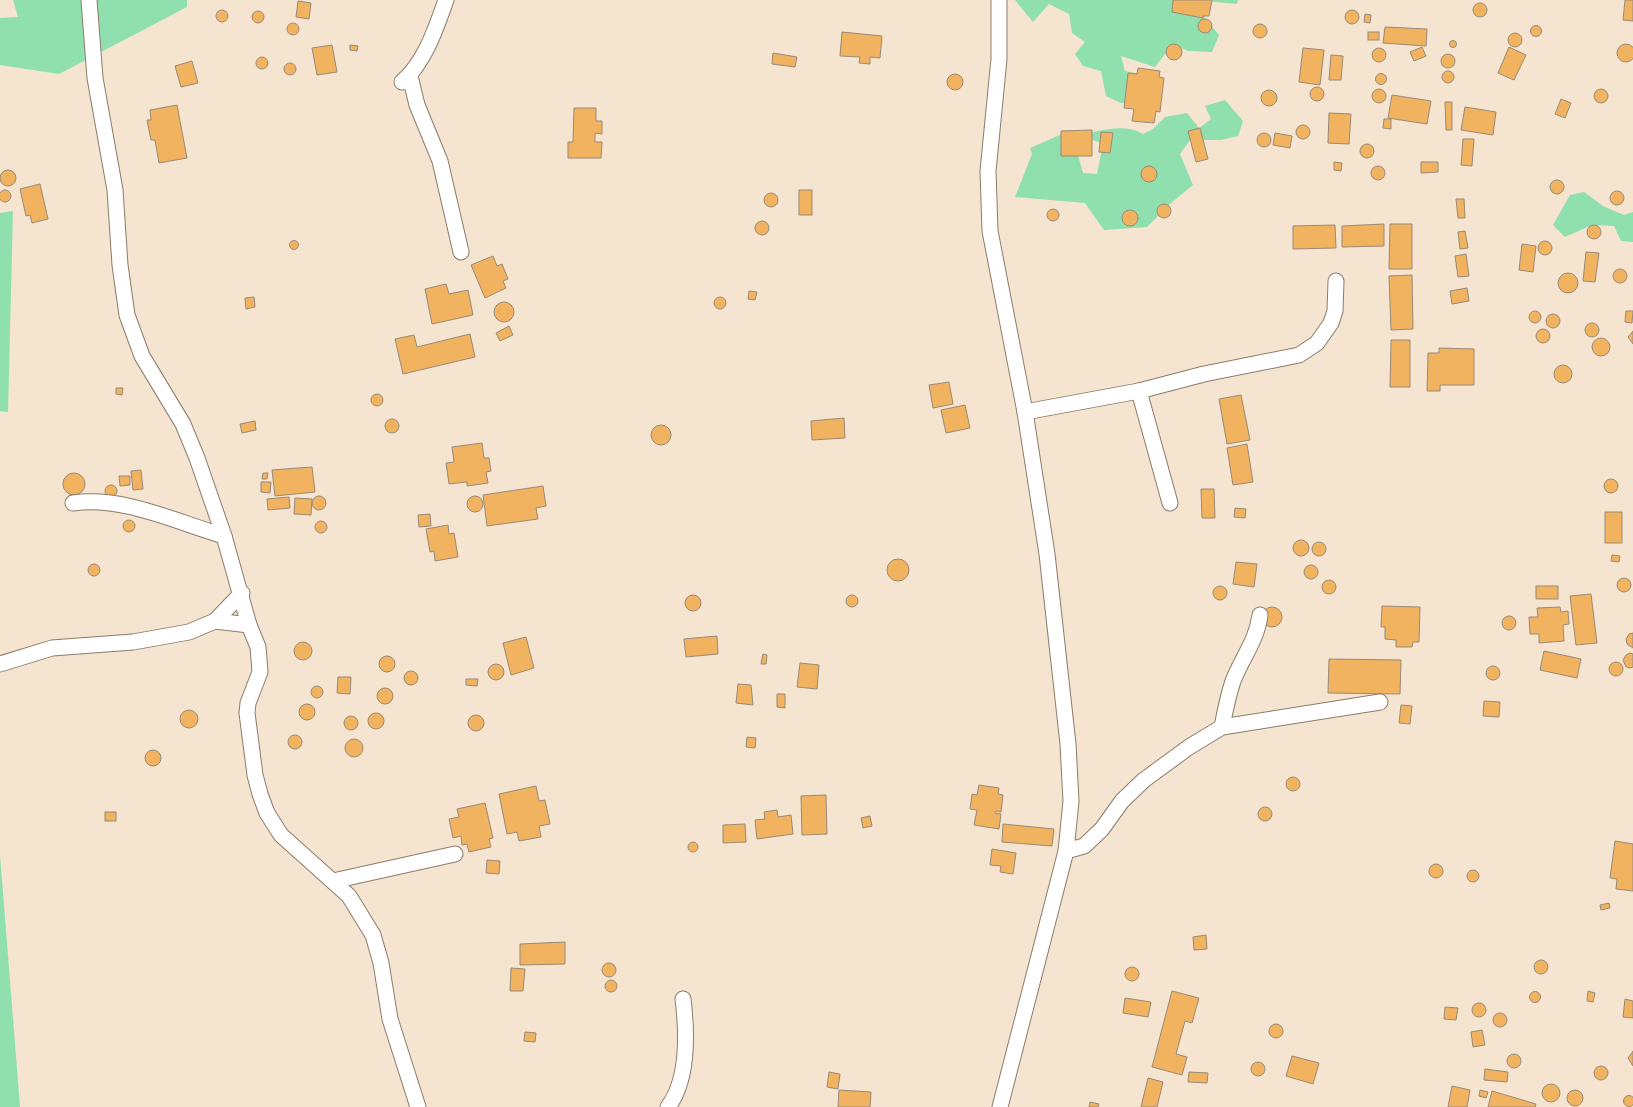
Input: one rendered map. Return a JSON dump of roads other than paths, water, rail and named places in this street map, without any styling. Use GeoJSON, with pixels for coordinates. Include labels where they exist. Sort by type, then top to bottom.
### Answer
{"type":"FeatureCollection","features":[{"type":"Feature","properties":{"kind":"street"},"geometry":{"type":"LineString","coordinates":[[89,0],[92,50],[115,190],[120,265],[130,328],[142,356],[183,424],[207,483],[242,593],[249,625],[258,647],[260,672],[248,702],[247,713],[255,775],[260,794],[267,814],[281,835],[349,896],[373,934],[382,963],[390,1019],[418,1107]]}},
{"type":"Feature","properties":{"kind":"street"},"geometry":{"type":"LineString","coordinates":[[446,0],[428,46],[405,79],[440,161],[461,252]]}},
{"type":"Feature","properties":{"kind":"street"},"geometry":{"type":"LineString","coordinates":[[999,0],[999,60],[989,146],[987,196],[993,254],[1025,412],[1047,554],[1068,744],[1071,801],[1066,851],[1000,1107]]}},
{"type":"Feature","properties":{"kind":"street"},"geometry":{"type":"LineString","coordinates":[[1025,412],[1139,391],[1204,374],[1299,355],[1317,343],[1331,323],[1335,311],[1336,281]]}},
{"type":"Feature","properties":{"kind":"street"},"geometry":{"type":"LineString","coordinates":[[1139,391],[1170,503]]}},
{"type":"Feature","properties":{"kind":"street"},"geometry":{"type":"LineString","coordinates":[[73,503],[87,501],[120,504],[224,536]]}},
{"type":"Feature","properties":{"kind":"street"},"geometry":{"type":"LineString","coordinates":[[0,664],[52,648],[102,646],[178,635],[215,621],[242,593]]}},
{"type":"Feature","properties":{"kind":"street"},"geometry":{"type":"LineString","coordinates":[[1222,727],[1226,704],[1234,680],[1253,640],[1260,615]]}},
{"type":"Feature","properties":{"kind":"street"},"geometry":{"type":"LineString","coordinates":[[215,621],[249,625]]}},
{"type":"Feature","properties":{"kind":"street"},"geometry":{"type":"LineString","coordinates":[[1066,851],[1084,846],[1102,828],[1122,801],[1144,780],[1222,727],[1380,702]]}},
{"type":"Feature","properties":{"kind":"street"},"geometry":{"type":"LineString","coordinates":[[333,881],[456,854]]}},
{"type":"Feature","properties":{"kind":"street"},"geometry":{"type":"LineString","coordinates":[[668,1107],[675,1096],[681,1074],[685,1036],[683,999]]}}]}
